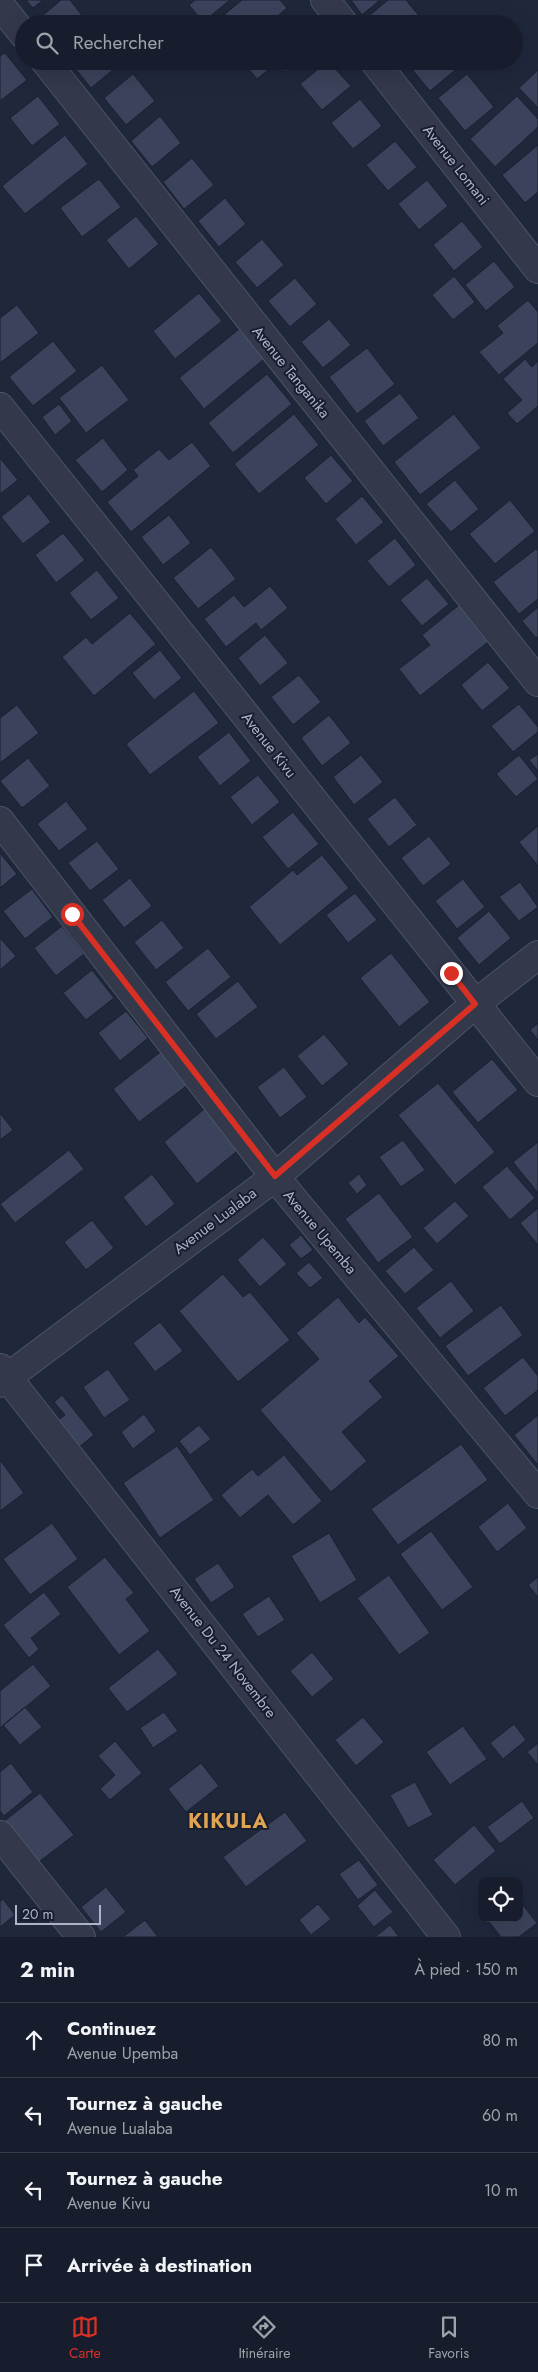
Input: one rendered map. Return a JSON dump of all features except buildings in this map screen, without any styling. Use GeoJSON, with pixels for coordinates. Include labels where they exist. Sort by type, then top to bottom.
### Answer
{"type":"FeatureCollection","features":[{"type":"Feature","properties":{"kind":"street"},"geometry":{"type":"LineString","coordinates":[[325,0],[337,15]]}},
{"type":"Feature","properties":{"kind":"street"},"geometry":{"type":"LineString","coordinates":[[0,5],[15,24]]}},
{"type":"Feature","properties":{"kind":"street","name":"Avenue Tanganika"},"geometry":{"type":"LineString","coordinates":[[52,70],[538,682]]}},
{"type":"Feature","properties":{"kind":"street","name":"Avenue Lomani"},"geometry":{"type":"LineString","coordinates":[[381,70],[538,269]]}},
{"type":"Feature","properties":{"kind":"street","name":"Avenue Kivu"},"geometry":{"type":"LineString","coordinates":[[0,407],[538,1082]]}},
{"type":"Feature","properties":{"kind":"street","name":"Avenue Upemba"},"geometry":{"type":"LineString","coordinates":[[0,821],[275,1176],[538,1494]]}},
{"type":"Feature","properties":{"kind":"street","name":"Avenue Lualaba"},"geometry":{"type":"LineString","coordinates":[[3,1376],[275,1176],[475,1004],[538,955]]}},
{"type":"Feature","properties":{"kind":"street","name":"Avenue Du 24 Novembre"},"geometry":{"type":"LineString","coordinates":[[3,1376],[446,1937]]}},
{"type":"Feature","properties":{"kind":"street"},"geometry":{"type":"LineString","coordinates":[[0,1835],[81,1937]]}},
{"type":"Feature","properties":{"kind":"district","name":"KIKULA"},"geometry":{"type":"Point","coordinates":[228,1821]}},
{"type":"Feature","properties":{"kind":"route"},"geometry":{"type":"LineString","coordinates":[[72,914],[275,1176],[475,1004],[451,973]]}}]}
